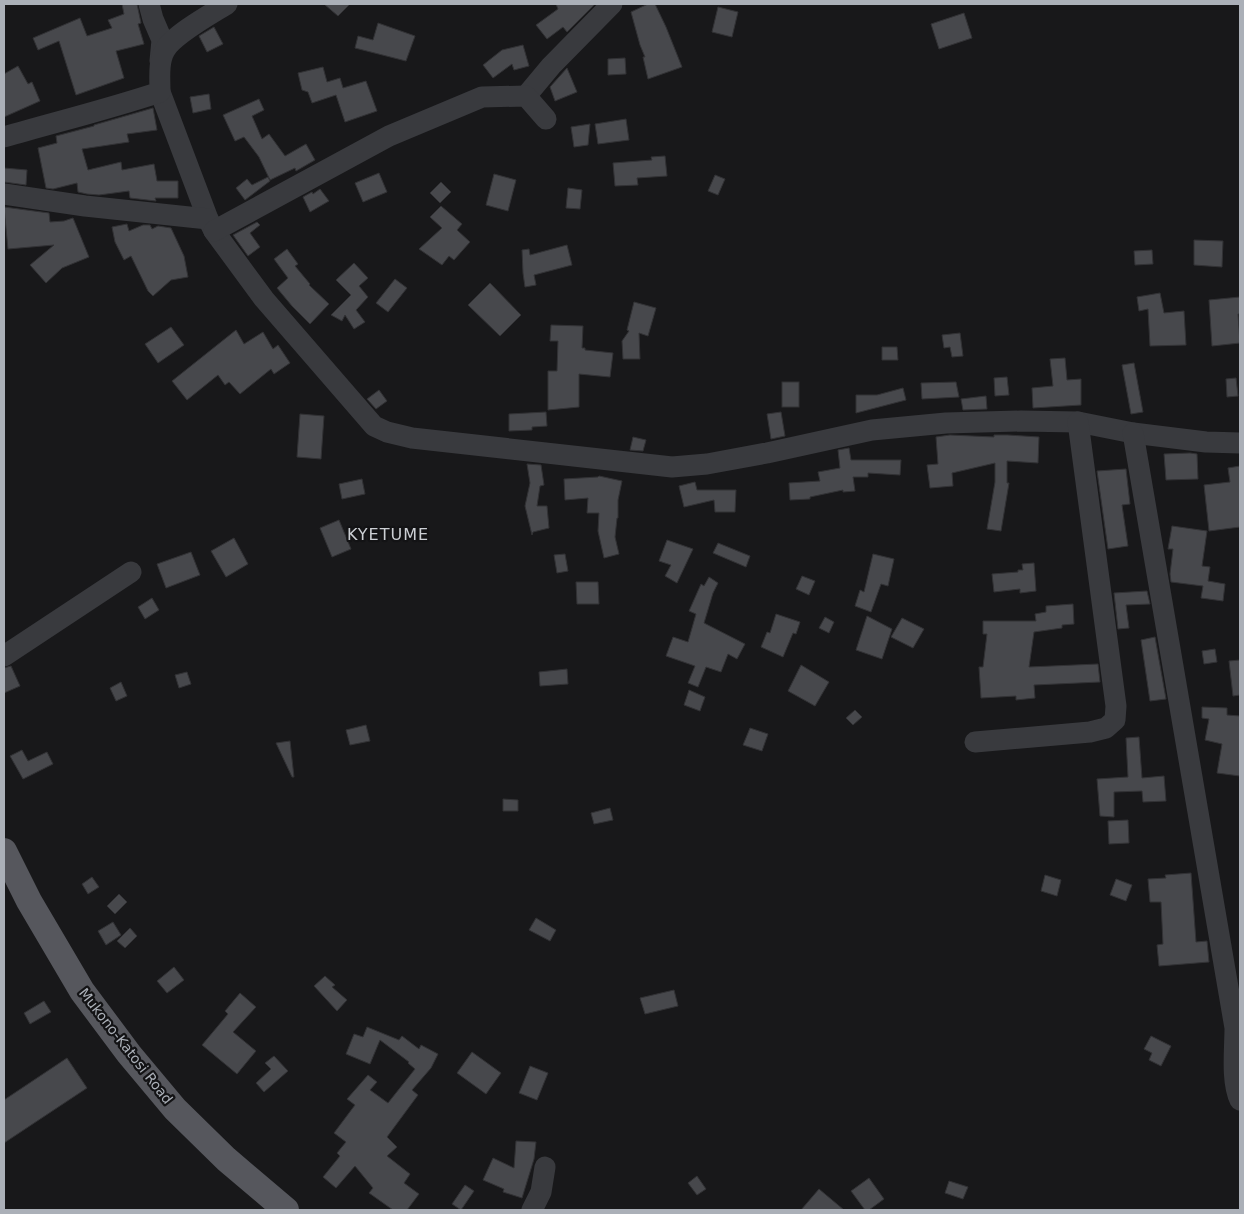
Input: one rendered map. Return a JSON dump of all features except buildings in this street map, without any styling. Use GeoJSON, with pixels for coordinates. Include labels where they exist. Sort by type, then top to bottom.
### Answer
{"type":"FeatureCollection","features":[{"type":"Feature","properties":{"kind":"main road","name":"Mukono-Katosi Road"},"geometry":{"type":"LineString","coordinates":[[4,851],[29,901],[82,991],[129,1054],[175,1109],[226,1159],[286,1210]]}},
{"type":"Feature","properties":{"kind":"street"},"geometry":{"type":"LineString","coordinates":[[148,4],[162,40],[160,92],[211,225],[264,299],[374,426],[387,432],[401,436],[672,467],[707,464],[768,454],[872,430],[946,423],[1078,422],[1133,433],[1206,442],[1240,443]]}},
{"type":"Feature","properties":{"kind":"street"},"geometry":{"type":"LineString","coordinates":[[160,64],[165,49],[174,38],[227,4]]}},
{"type":"Feature","properties":{"kind":"street"},"geometry":{"type":"LineString","coordinates":[[4,194],[211,225],[389,136],[482,97],[526,96],[551,66],[612,4]]}},
{"type":"Feature","properties":{"kind":"street"},"geometry":{"type":"LineString","coordinates":[[4,137],[160,92]]}},
{"type":"Feature","properties":{"kind":"street"},"geometry":{"type":"LineString","coordinates":[[526,96],[546,119]]}},
{"type":"Feature","properties":{"kind":"street"},"geometry":{"type":"LineString","coordinates":[[975,742],[1090,732],[1106,728],[1115,720],[1116,706],[1078,422]]}},
{"type":"Feature","properties":{"kind":"street"},"geometry":{"type":"LineString","coordinates":[[1133,433],[1235,1028],[1236,1077],[1240,1100]]}},
{"type":"Feature","properties":{"kind":"street"},"geometry":{"type":"LineString","coordinates":[[4,656],[131,572]]}},
{"type":"Feature","properties":{"kind":"street"},"geometry":{"type":"LineString","coordinates":[[532,1210],[541,1192],[545,1168]]}},
{"type":"Feature","properties":{"kind":"district","name":"KYETUME"},"geometry":{"type":"Point","coordinates":[388,534]}}]}
